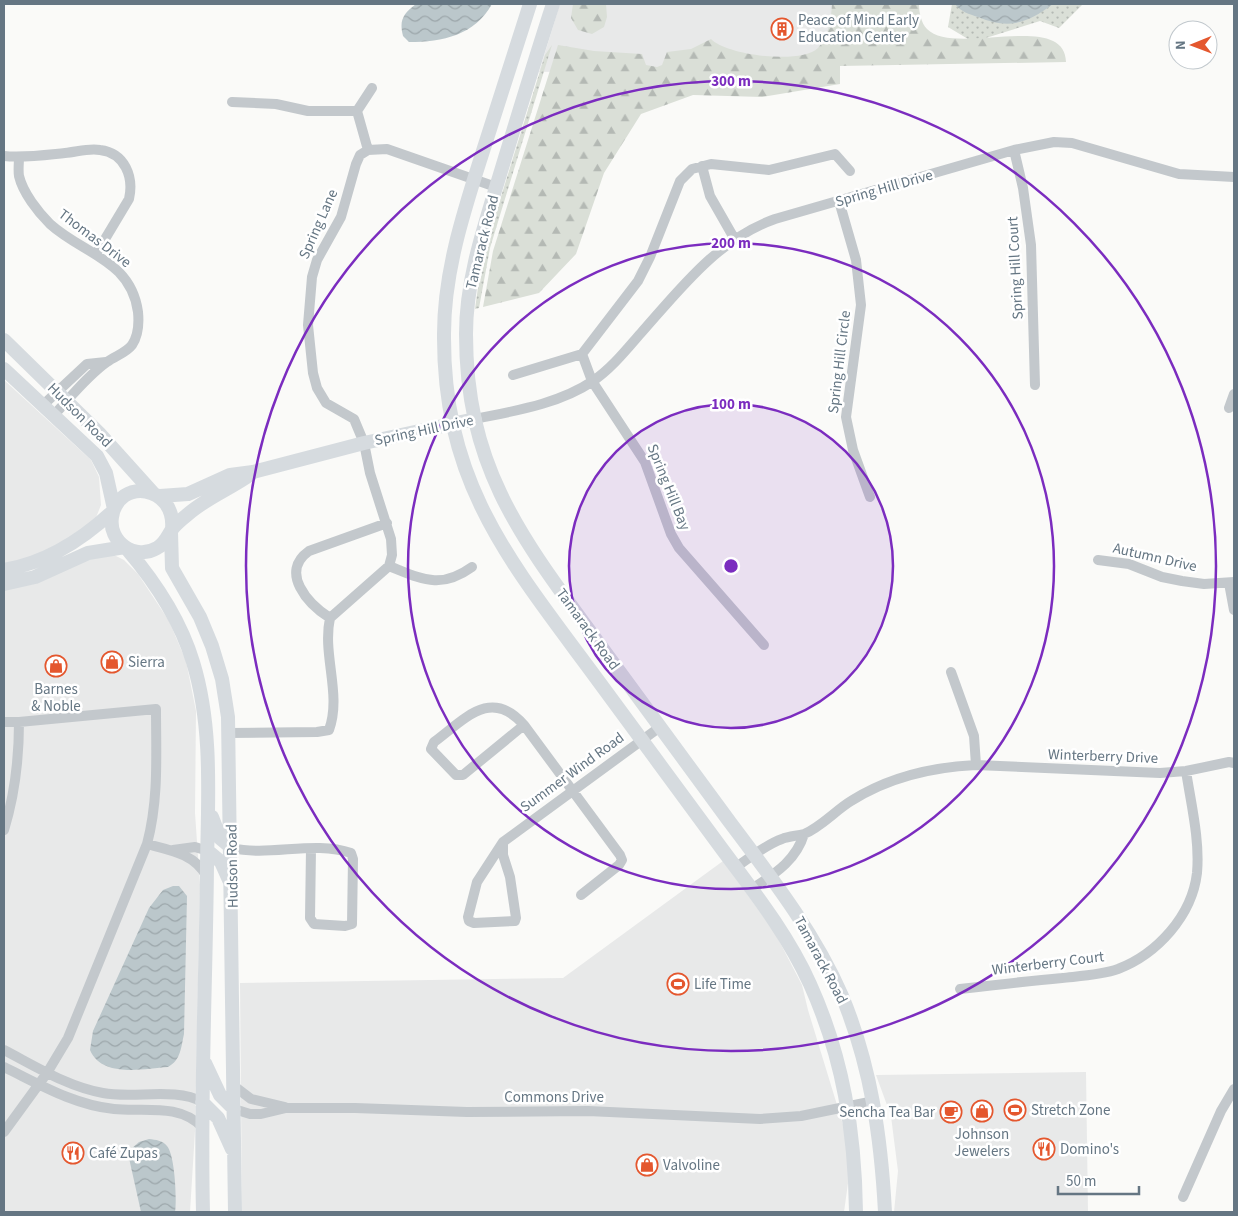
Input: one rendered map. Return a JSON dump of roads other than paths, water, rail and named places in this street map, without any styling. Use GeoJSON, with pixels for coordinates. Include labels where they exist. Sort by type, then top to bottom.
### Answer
{"type":"FeatureCollection","features":[{"type":"Feature","properties":{"kind":"street","name":"Tamarack Road"},"geometry":{"type":"LineString","coordinates":[[530,4],[475,178],[452,261],[444,310],[445,364],[453,424],[474,494],[498,541],[528,586],[752,889],[776,924],[808,981],[828,1027],[848,1106],[855,1157],[856,1212]]}},
{"type":"Feature","properties":{"kind":"street","name":"Tamarack Road"},"geometry":{"type":"LineString","coordinates":[[553,4],[474,262],[467,310],[467,360],[474,419],[495,484],[518,530],[660,727],[771,876],[809,934],[840,994],[869,1075],[882,1151],[885,1212]]}},
{"type":"Feature","properties":{"kind":"street"},"geometry":{"type":"LineString","coordinates":[[372,88],[357,111],[368,150],[387,149],[475,178],[496,187]]}},
{"type":"Feature","properties":{"kind":"street"},"geometry":{"type":"LineString","coordinates":[[232,102],[276,104],[308,111],[357,111]]}},
{"type":"Feature","properties":{"kind":"street","name":"Spring Hill Drive"},"geometry":{"type":"LineString","coordinates":[[156,495],[188,494],[230,476],[253,472],[364,443],[540,405],[592,381],[616,361],[686,282],[734,238],[752,227],[775,218],[1014,150],[1054,142],[1072,143],[1179,174],[1234,177]]}},
{"type":"Feature","properties":{"kind":"street"},"geometry":{"type":"LineString","coordinates":[[4,156],[19,157],[88,149],[111,152],[120,159],[131,178],[131,189],[128,199],[96,254]]}},
{"type":"Feature","properties":{"kind":"street","name":"Spring Lane"},"geometry":{"type":"LineString","coordinates":[[368,150],[360,155],[341,217],[317,260],[312,277],[308,325],[313,373],[317,388],[326,402],[354,419],[364,443],[370,473],[387,523],[392,555],[389,566]]}},
{"type":"Feature","properties":{"kind":"street","name":"Spring Hill Court"},"geometry":{"type":"LineString","coordinates":[[1014,150],[1028,217],[1031,245],[1035,385]]}},
{"type":"Feature","properties":{"kind":"street","name":"Spring Hill Drive"},"geometry":{"type":"LineString","coordinates":[[702,166],[711,164],[769,170],[792,166],[835,154],[850,171]]}},
{"type":"Feature","properties":{"kind":"street","name":"Thomas Drive"},"geometry":{"type":"LineString","coordinates":[[19,157],[19,176],[38,210],[62,234],[96,254],[119,272],[129,283],[136,298],[138,314],[138,330],[132,344],[121,355],[106,362],[87,364],[42,406]]}},
{"type":"Feature","properties":{"kind":"street"},"geometry":{"type":"LineString","coordinates":[[513,375],[582,354],[638,281],[650,257],[680,181],[692,169],[702,166],[710,196],[734,238]]}},
{"type":"Feature","properties":{"kind":"street","name":"Spring Hill Circle"},"geometry":{"type":"LineString","coordinates":[[839,201],[856,260],[861,305],[846,417],[853,450],[870,497]]}},
{"type":"Feature","properties":{"kind":"street","name":"Hudson Road"},"geometry":{"type":"LineString","coordinates":[[4,340],[67,401],[156,495]]}},
{"type":"Feature","properties":{"kind":"street"},"geometry":{"type":"LineString","coordinates":[[582,354],[592,381]]}},
{"type":"Feature","properties":{"kind":"street","name":"Thomas Drive"},"geometry":{"type":"LineString","coordinates":[[53,416],[106,362]]}},
{"type":"Feature","properties":{"kind":"street","name":"Hudson Road"},"geometry":{"type":"LineString","coordinates":[[4,369],[53,416],[91,448],[103,464],[114,510]]}},
{"type":"Feature","properties":{"kind":"street","name":"Spring Hill Bay"},"geometry":{"type":"LineString","coordinates":[[592,381],[637,446],[645,462],[671,534],[679,548],[764,645]]}},
{"type":"Feature","properties":{"kind":"street"},"geometry":{"type":"LineString","coordinates":[[1229,408],[1234,394]]}},
{"type":"Feature","properties":{"kind":"street","name":"Spring Hill Drive"},"geometry":{"type":"LineString","coordinates":[[172,530],[194,509],[234,486],[253,472]]}},
{"type":"Feature","properties":{"kind":"street"},"geometry":{"type":"LineString","coordinates":[[4,570],[25,566],[52,555],[88,533],[114,510],[124,497],[138,491],[156,495],[171,511],[172,530],[163,544],[150,552],[134,552],[126,548],[113,531],[114,510]]}},
{"type":"Feature","properties":{"kind":"street"},"geometry":{"type":"LineString","coordinates":[[330,618],[318,611],[299,587],[295,575],[302,556],[309,551],[387,523]]}},
{"type":"Feature","properties":{"kind":"street","name":"Hudson Road"},"geometry":{"type":"LineString","coordinates":[[172,530],[172,565],[202,622],[216,657],[225,694],[229,733],[232,848],[235,1212]]}},
{"type":"Feature","properties":{"kind":"street"},"geometry":{"type":"LineString","coordinates":[[4,584],[35,576],[88,553],[126,548]]}},
{"type":"Feature","properties":{"kind":"street","name":"Hudson Road"},"geometry":{"type":"LineString","coordinates":[[126,548],[146,571],[183,633],[194,664],[205,725],[208,851],[202,1102],[203,1212]]}},
{"type":"Feature","properties":{"kind":"street","name":"Autumn Drive"},"geometry":{"type":"LineString","coordinates":[[1098,560],[1129,564],[1169,578],[1204,584],[1232,583]]}},
{"type":"Feature","properties":{"kind":"street"},"geometry":{"type":"LineString","coordinates":[[229,733],[317,732],[329,730],[332,720],[333,692],[327,650],[330,618],[389,566],[436,582],[457,578],[472,567]]}},
{"type":"Feature","properties":{"kind":"street"},"geometry":{"type":"LineString","coordinates":[[1232,583],[1234,610]]}},
{"type":"Feature","properties":{"kind":"street"},"geometry":{"type":"LineString","coordinates":[[951,672],[974,736],[976,765]]}},
{"type":"Feature","properties":{"kind":"street"},"geometry":{"type":"LineString","coordinates":[[524,725],[463,775],[456,774],[431,749],[434,742],[476,711],[486,707],[502,707],[513,712],[524,725],[573,791],[622,860],[619,865],[581,895]]}},
{"type":"Feature","properties":{"kind":"street"},"geometry":{"type":"LineString","coordinates":[[4,722],[156,709],[156,788],[152,825],[147,844],[78,1017],[47,1073],[4,1132]]}},
{"type":"Feature","properties":{"kind":"street"},"geometry":{"type":"LineString","coordinates":[[4,830],[18,776],[19,722]]}},
{"type":"Feature","properties":{"kind":"street","name":"Summer Wind Road"},"geometry":{"type":"LineString","coordinates":[[502,842],[660,727]]}},
{"type":"Feature","properties":{"kind":"street","name":"Winterberry Drive"},"geometry":{"type":"LineString","coordinates":[[736,867],[780,839],[804,834],[852,800],[879,787],[926,770],[950,766],[976,765],[1133,774],[1186,771],[1232,760]]}},
{"type":"Feature","properties":{"kind":"street","name":"Winterberry Court"},"geometry":{"type":"LineString","coordinates":[[960,989],[1117,969],[1154,948],[1182,914],[1191,895],[1197,874],[1196,837],[1186,771]]}},
{"type":"Feature","properties":{"kind":"street"},"geometry":{"type":"LineString","coordinates":[[208,807],[218,836],[232,848],[311,849],[351,853],[354,858],[352,924],[346,926],[314,924],[310,918],[311,849]]}},
{"type":"Feature","properties":{"kind":"street"},"geometry":{"type":"LineString","coordinates":[[752,889],[794,857],[801,846],[804,834]]}},
{"type":"Feature","properties":{"kind":"street"},"geometry":{"type":"LineString","coordinates":[[502,842],[503,855],[510,877],[515,921],[509,923],[474,923],[469,921],[468,917],[477,882],[502,842]]}},
{"type":"Feature","properties":{"kind":"street"},"geometry":{"type":"LineString","coordinates":[[147,844],[173,850],[195,862],[207,877]]}},
{"type":"Feature","properties":{"kind":"street"},"geometry":{"type":"LineString","coordinates":[[173,850],[194,847],[208,851],[221,862],[232,890]]}},
{"type":"Feature","properties":{"kind":"street"},"geometry":{"type":"LineString","coordinates":[[4,1050],[47,1073],[102,1093],[180,1096],[202,1102],[220,1122],[235,1157]]}},
{"type":"Feature","properties":{"kind":"street"},"geometry":{"type":"LineString","coordinates":[[203,1060],[220,1095],[234,1109]]}},
{"type":"Feature","properties":{"kind":"street"},"geometry":{"type":"LineString","coordinates":[[4,1067],[72,1099],[91,1105],[114,1109],[171,1112],[189,1117],[202,1127]]}},
{"type":"Feature","properties":{"kind":"street"},"geometry":{"type":"LineString","coordinates":[[234,1086],[251,1099],[286,1108]]}},
{"type":"Feature","properties":{"kind":"street"},"geometry":{"type":"LineString","coordinates":[[1183,1197],[1221,1111],[1234,1089]]}},
{"type":"Feature","properties":{"kind":"street","name":"Commons Drive"},"geometry":{"type":"LineString","coordinates":[[234,1109],[246,1114],[261,1114],[286,1108],[370,1108],[467,1112],[588,1112],[760,1119],[801,1116],[874,1101]]}},
{"type":"Feature","properties":{"kind":"water"},"geometry":{"type":"Polygon","coordinates":[[[416,4],[492,4],[477,23],[457,35],[422,42],[409,42],[403,36],[402,21],[405,14],[416,4]]]}},
{"type":"Feature","properties":{"kind":"water"},"geometry":{"type":"Polygon","coordinates":[[[955,4],[1053,4],[1035,16],[1009,24],[989,21],[971,15],[955,4]]]}},
{"type":"Feature","properties":{"kind":"water"},"geometry":{"type":"Polygon","coordinates":[[[179,886],[187,896],[184,1034],[180,1053],[176,1061],[168,1067],[124,1070],[104,1065],[96,1059],[90,1050],[93,1031],[149,908],[163,890],[179,886]]]}},
{"type":"Feature","properties":{"kind":"water"},"geometry":{"type":"Polygon","coordinates":[[[149,1139],[163,1143],[170,1151],[175,1178],[175,1212],[141,1212],[129,1158],[130,1150],[139,1142],[149,1139]]]}},
{"type":"Feature","properties":{"kind":"place","name":"Peace of Mind Early Education Center"},"geometry":{"type":"Point","coordinates":[782,29]}},
{"type":"Feature","properties":{"kind":"place","name":"Sierra"},"geometry":{"type":"Point","coordinates":[112,662]}},
{"type":"Feature","properties":{"kind":"place","name":"Barnes & Noble"},"geometry":{"type":"Point","coordinates":[56,666]}},
{"type":"Feature","properties":{"kind":"place","name":"Life Time"},"geometry":{"type":"Point","coordinates":[678,984]}},
{"type":"Feature","properties":{"kind":"place","name":"Stretch Zone"},"geometry":{"type":"Point","coordinates":[1015,1110]}},
{"type":"Feature","properties":{"kind":"place","name":"Johnson Jewelers"},"geometry":{"type":"Point","coordinates":[982,1111]}},
{"type":"Feature","properties":{"kind":"place","name":"Sencha Tea Bar"},"geometry":{"type":"Point","coordinates":[951,1112]}},
{"type":"Feature","properties":{"kind":"place","name":"Domino's"},"geometry":{"type":"Point","coordinates":[1044,1149]}},
{"type":"Feature","properties":{"kind":"place","name":"Café Zupas"},"geometry":{"type":"Point","coordinates":[73,1153]}},
{"type":"Feature","properties":{"kind":"place","name":"Valvoline"},"geometry":{"type":"Point","coordinates":[647,1165]}}]}
